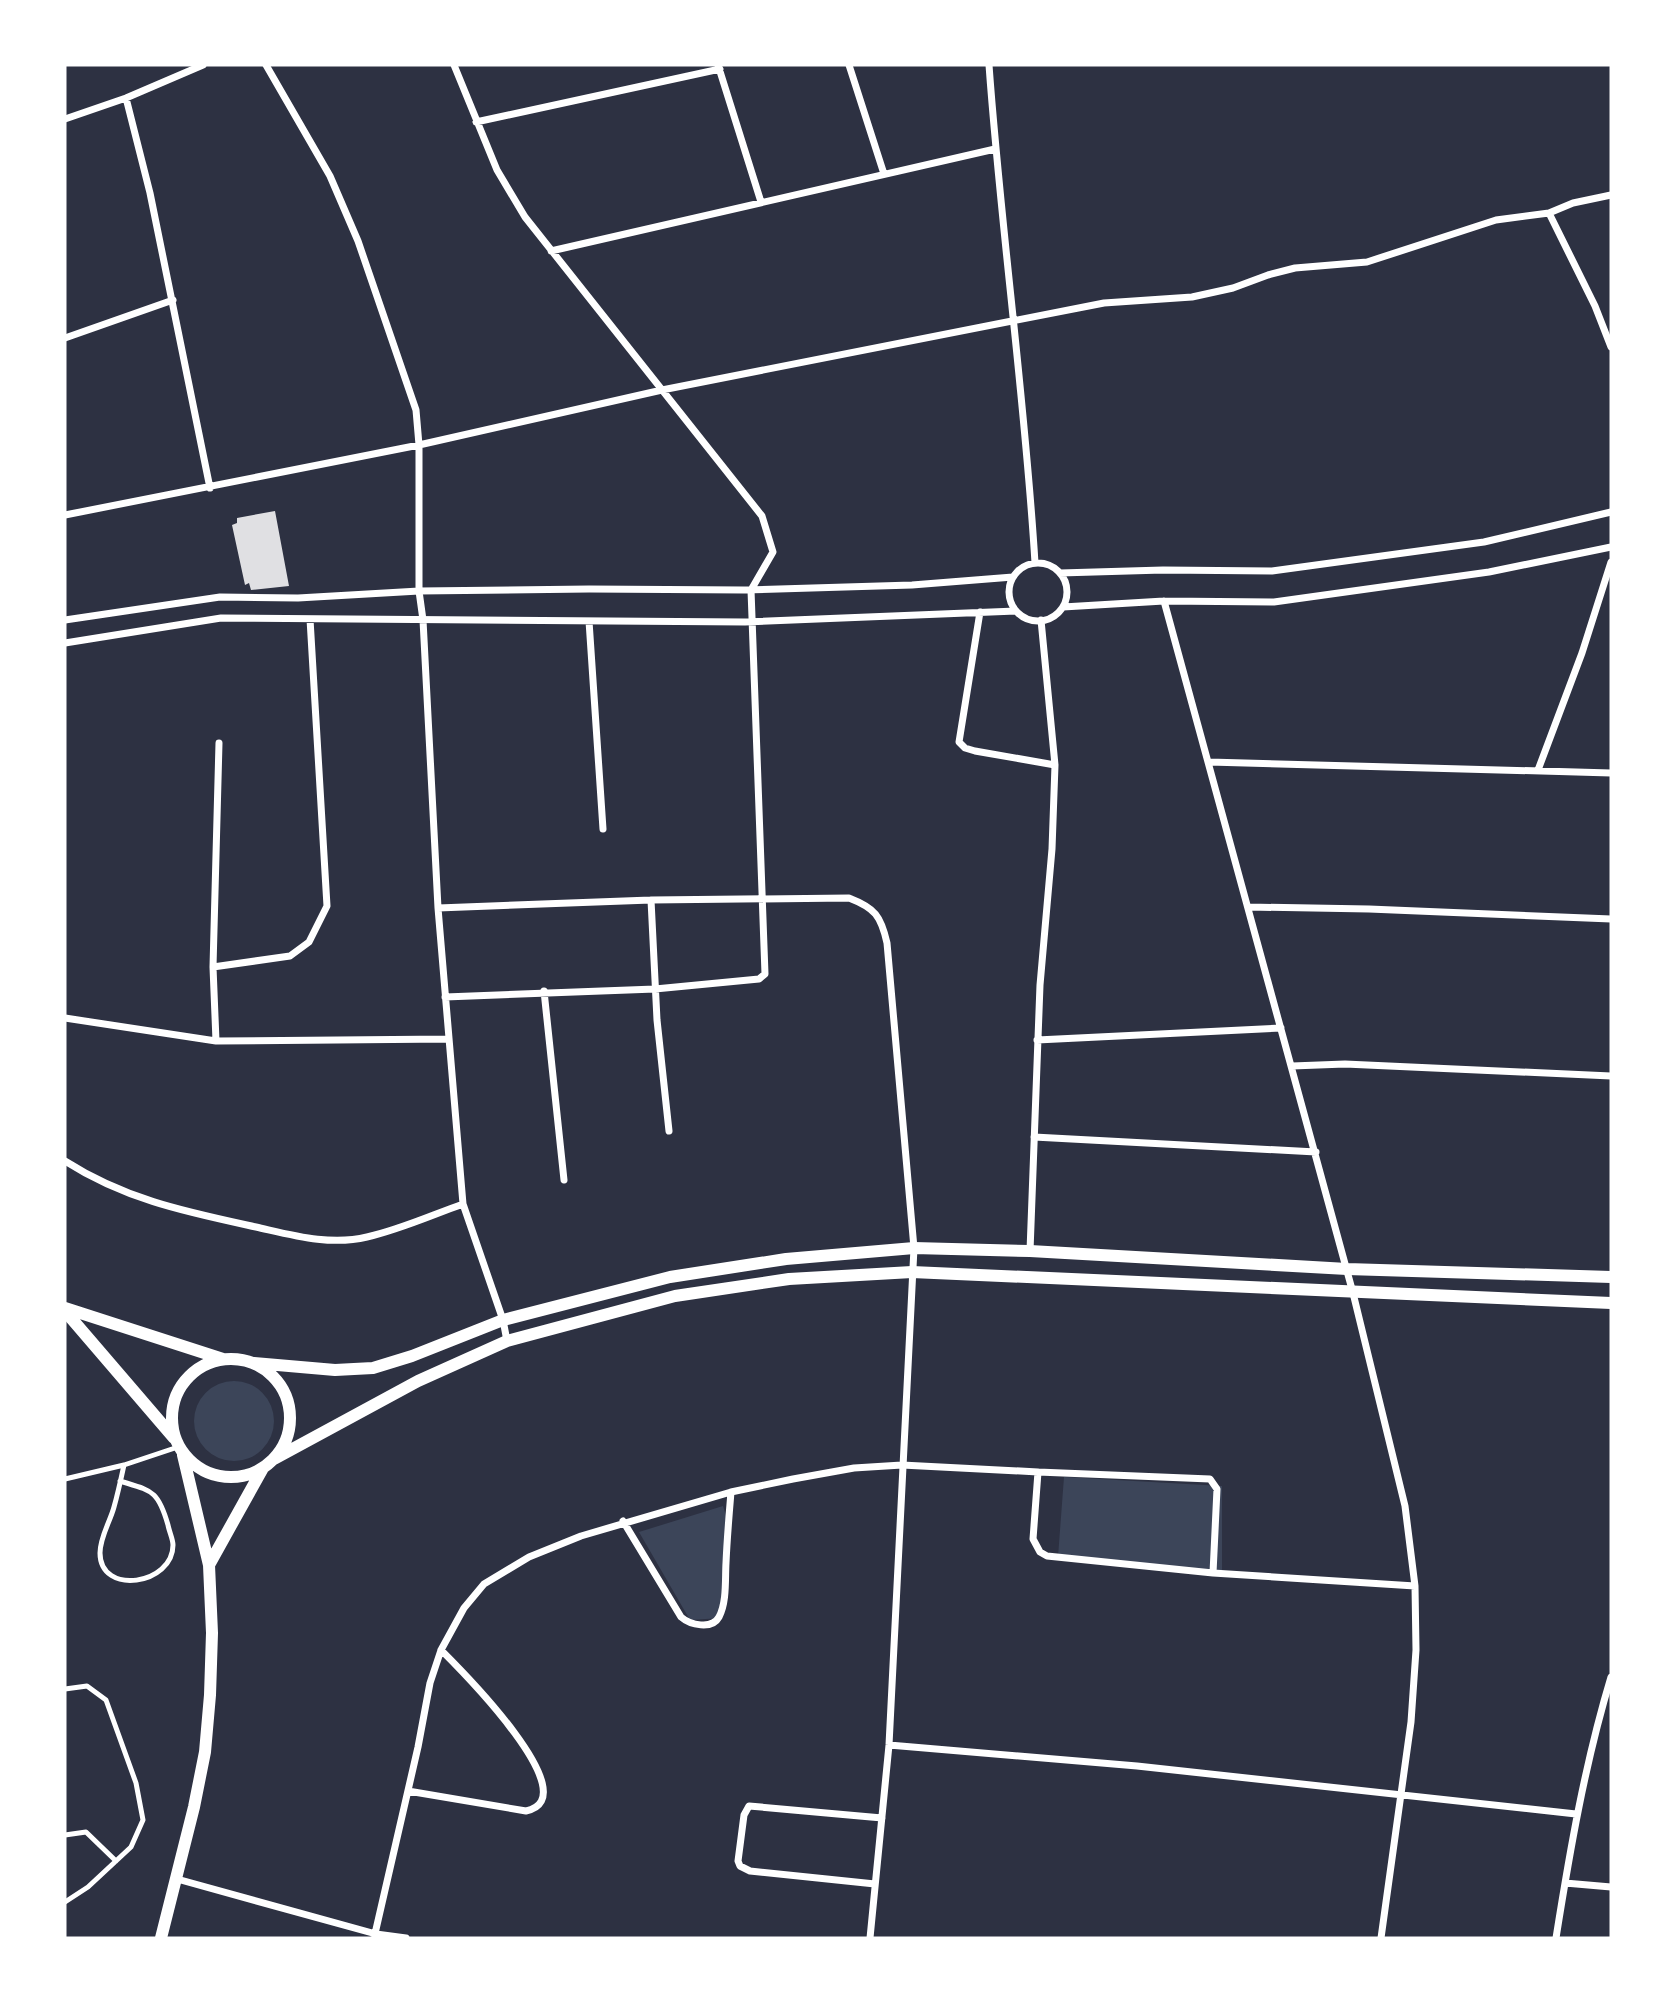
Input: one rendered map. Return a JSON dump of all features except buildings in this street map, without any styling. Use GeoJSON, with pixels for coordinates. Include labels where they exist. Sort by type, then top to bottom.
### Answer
{"type":"FeatureCollection","features":[{"type":"Feature","properties":{"kind":"street"},"geometry":{"type":"LineString","coordinates":[[65,119],[126,98],[203,65]]}},
{"type":"Feature","properties":{"kind":"street"},"geometry":{"type":"LineString","coordinates":[[266,65],[330,176],[358,241],[416,410],[419,445],[419,591],[423,620],[438,908],[463,1204],[503,1321],[507,1341]]}},
{"type":"Feature","properties":{"kind":"street"},"geometry":{"type":"LineString","coordinates":[[445,997],[655,989],[763,977],[766,969],[751,590],[773,552],[762,516],[525,217],[497,170],[454,65]]}},
{"type":"Feature","properties":{"kind":"street"},"geometry":{"type":"LineString","coordinates":[[849,65],[884,174]]}},
{"type":"Feature","properties":{"kind":"street"},"geometry":{"type":"LineString","coordinates":[[989,65],[1012,321],[1030,471],[1035,563]]}},
{"type":"Feature","properties":{"kind":"street"},"geometry":{"type":"LineString","coordinates":[[477,122],[719,67],[761,202]]}},
{"type":"Feature","properties":{"kind":"street"},"geometry":{"type":"LineString","coordinates":[[126,98],[150,193],[210,488]]}},
{"type":"Feature","properties":{"kind":"street"},"geometry":{"type":"LineString","coordinates":[[551,251],[995,149]]}},
{"type":"Feature","properties":{"kind":"street"},"geometry":{"type":"LineString","coordinates":[[65,515],[419,445],[662,390],[1104,303],[1192,298],[1295,268],[1367,262],[1496,220],[1549,212],[1573,203],[1611,195]]}},
{"type":"Feature","properties":{"kind":"street"},"geometry":{"type":"LineString","coordinates":[[1549,212],[1595,306],[1611,347]]}},
{"type":"Feature","properties":{"kind":"street"},"geometry":{"type":"LineString","coordinates":[[65,338],[173,300]]}},
{"type":"Feature","properties":{"kind":"street"},"geometry":{"type":"LineString","coordinates":[[1060,573],[1272,571],[1484,542],[1611,512]]}},
{"type":"Feature","properties":{"kind":"street"},"geometry":{"type":"LineString","coordinates":[[1063,607],[1164,601],[1274,602],[1489,572],[1611,547]]}},
{"type":"Feature","properties":{"kind":"street"},"geometry":{"type":"LineString","coordinates":[[1538,770],[1582,653],[1611,562]]}},
{"type":"Feature","properties":{"kind":"street"},"geometry":{"type":"LineString","coordinates":[[65,620],[220,597],[298,598],[419,591],[751,590],[912,585],[1013,577],[1027,565],[1035,563],[1053,567],[1060,573],[1067,589],[1063,607],[1057,614],[1041,620],[1031,620],[1016,611],[752,622],[221,618],[65,643]]}},
{"type":"Feature","properties":{"kind":"street"},"geometry":{"type":"LineString","coordinates":[[1013,577],[1009,594],[1016,611]]}},
{"type":"Feature","properties":{"kind":"street"},"geometry":{"type":"LineString","coordinates":[[1164,601],[1316,1152],[1405,1506],[1415,1586],[1416,1650],[1411,1722],[1381,1938]]}},
{"type":"Feature","properties":{"kind":"street"},"geometry":{"type":"LineString","coordinates":[[980,612],[959,742],[965,748],[975,751],[1055,765]]}},
{"type":"Feature","properties":{"kind":"street"},"geometry":{"type":"LineString","coordinates":[[213,967],[289,956],[309,942],[327,906],[310,619]]}},
{"type":"Feature","properties":{"kind":"street"},"geometry":{"type":"LineString","coordinates":[[1030,1251],[1037,1040],[1052,849],[1055,765],[1041,620]]}},
{"type":"Feature","properties":{"kind":"street"},"geometry":{"type":"LineString","coordinates":[[589,621],[603,829]]}},
{"type":"Feature","properties":{"kind":"street"},"geometry":{"type":"LineString","coordinates":[[216,1041],[213,967],[219,743]]}},
{"type":"Feature","properties":{"kind":"street"},"geometry":{"type":"LineString","coordinates":[[1209,762],[1611,773]]}},
{"type":"Feature","properties":{"kind":"street"},"geometry":{"type":"LineString","coordinates":[[438,908],[651,900],[849,898],[876,912],[883,926],[891,984],[914,1248],[889,1745],[870,1938]]}},
{"type":"Feature","properties":{"kind":"street"},"geometry":{"type":"LineString","coordinates":[[651,900],[655,989],[669,1131]]}},
{"type":"Feature","properties":{"kind":"street"},"geometry":{"type":"LineString","coordinates":[[1249,907],[1611,919]]}},
{"type":"Feature","properties":{"kind":"street"},"geometry":{"type":"LineString","coordinates":[[544,992],[564,1180]]}},
{"type":"Feature","properties":{"kind":"street"},"geometry":{"type":"LineString","coordinates":[[65,1018],[216,1041],[448,1039]]}},
{"type":"Feature","properties":{"kind":"street"},"geometry":{"type":"LineString","coordinates":[[1037,1040],[1281,1028]]}},
{"type":"Feature","properties":{"kind":"street"},"geometry":{"type":"LineString","coordinates":[[1292,1066],[1345,1064],[1611,1076]]}},
{"type":"Feature","properties":{"kind":"street"},"geometry":{"type":"LineString","coordinates":[[1034,1137],[1316,1152]]}},
{"type":"Feature","properties":{"kind":"street"},"geometry":{"type":"LineString","coordinates":[[65,1161],[92,1178],[137,1198],[186,1213],[315,1238],[366,1238],[463,1204]]}},
{"type":"Feature","properties":{"kind":"street"},"geometry":{"type":"LineString","coordinates":[[161,1938],[205,1752],[212,1633],[209,1565],[171,1418],[175,1397],[186,1378],[203,1365],[223,1359],[239,1359],[254,1363],[335,1370],[373,1368],[503,1321],[670,1277],[786,1259],[914,1248],[1030,1251],[1347,1269],[1611,1277]]}},
{"type":"Feature","properties":{"kind":"street"},"geometry":{"type":"LineString","coordinates":[[65,1309],[194,1465],[220,1477],[250,1475],[274,1459],[418,1381],[507,1341],[675,1296],[789,1279],[912,1272],[1611,1303]]}},
{"type":"Feature","properties":{"kind":"street"},"geometry":{"type":"LineString","coordinates":[[65,1309],[223,1359]]}},
{"type":"Feature","properties":{"kind":"street"},"geometry":{"type":"LineString","coordinates":[[254,1363],[280,1384],[287,1398],[289,1430],[284,1446],[274,1459]]}},
{"type":"Feature","properties":{"kind":"street"},"geometry":{"type":"LineString","coordinates":[[375,1936],[430,1682],[441,1650],[464,1608],[484,1584],[529,1557],[581,1535],[624,1521],[731,1492],[854,1468],[902,1465],[1210,1479],[1217,1489],[1213,1573]]}},
{"type":"Feature","properties":{"kind":"street"},"geometry":{"type":"LineString","coordinates":[[209,1565],[263,1468]]}},
{"type":"Feature","properties":{"kind":"street"},"geometry":{"type":"LineString","coordinates":[[1038,1472],[1033,1539],[1040,1552],[1047,1556],[1213,1573],[1415,1586]]}},
{"type":"Feature","properties":{"kind":"street"},"geometry":{"type":"LineString","coordinates":[[624,1521],[681,1616],[687,1622],[704,1625],[714,1623],[721,1612],[724,1593],[731,1492]]}},
{"type":"Feature","properties":{"kind":"street"},"geometry":{"type":"LineString","coordinates":[[408,1790],[514,1811],[535,1809],[543,1794],[533,1760],[500,1712],[441,1650]]}},
{"type":"Feature","properties":{"kind":"street"},"geometry":{"type":"LineString","coordinates":[[1556,1938],[1576,1814],[1596,1727],[1611,1677]]}},
{"type":"Feature","properties":{"kind":"street"},"geometry":{"type":"LineString","coordinates":[[889,1745],[1137,1766],[1576,1814]]}},
{"type":"Feature","properties":{"kind":"street"},"geometry":{"type":"LineString","coordinates":[[875,1884],[750,1871],[740,1866],[738,1861],[744,1815],[749,1806],[882,1818]]}},
{"type":"Feature","properties":{"kind":"street"},"geometry":{"type":"LineString","coordinates":[[177,1879],[375,1936],[406,1938]]}},
{"type":"Feature","properties":{"kind":"street"},"geometry":{"type":"LineString","coordinates":[[1565,1883],[1611,1888]]}},
{"type":"Feature","properties":{"kind":"lane"},"geometry":{"type":"LineString","coordinates":[[65,1479],[124,1465],[179,1447]]}},
{"type":"Feature","properties":{"kind":"lane"},"geometry":{"type":"LineString","coordinates":[[120,1481],[152,1491],[163,1509],[174,1546],[167,1565],[148,1580],[120,1580],[106,1570],[100,1555],[124,1465]]}},
{"type":"Feature","properties":{"kind":"lane"},"geometry":{"type":"LineString","coordinates":[[65,1689],[87,1686],[106,1700],[136,1783],[143,1820],[131,1847],[88,1888],[65,1902]]}},
{"type":"Feature","properties":{"kind":"lane"},"geometry":{"type":"LineString","coordinates":[[65,1835],[86,1832],[116,1861]]}},
{"type":"Feature","properties":{"kind":"shaded area"},"geometry":{"type":"Polygon","coordinates":[[[234,1381],[249,1384],[262,1393],[271,1406],[274,1421],[271,1436],[262,1449],[249,1458],[234,1461],[219,1458],[206,1449],[197,1436],[194,1421],[197,1406],[206,1393],[219,1384],[234,1381]]]}},
{"type":"Feature","properties":{"kind":"shaded area"},"geometry":{"type":"Polygon","coordinates":[[[1064,1477],[1222,1486],[1222,1573],[1058,1557],[1064,1477]]]}},
{"type":"Feature","properties":{"kind":"shaded area"},"geometry":{"type":"Polygon","coordinates":[[[723,1506],[729,1525],[722,1618],[690,1620],[639,1532],[723,1506]]]}}]}
